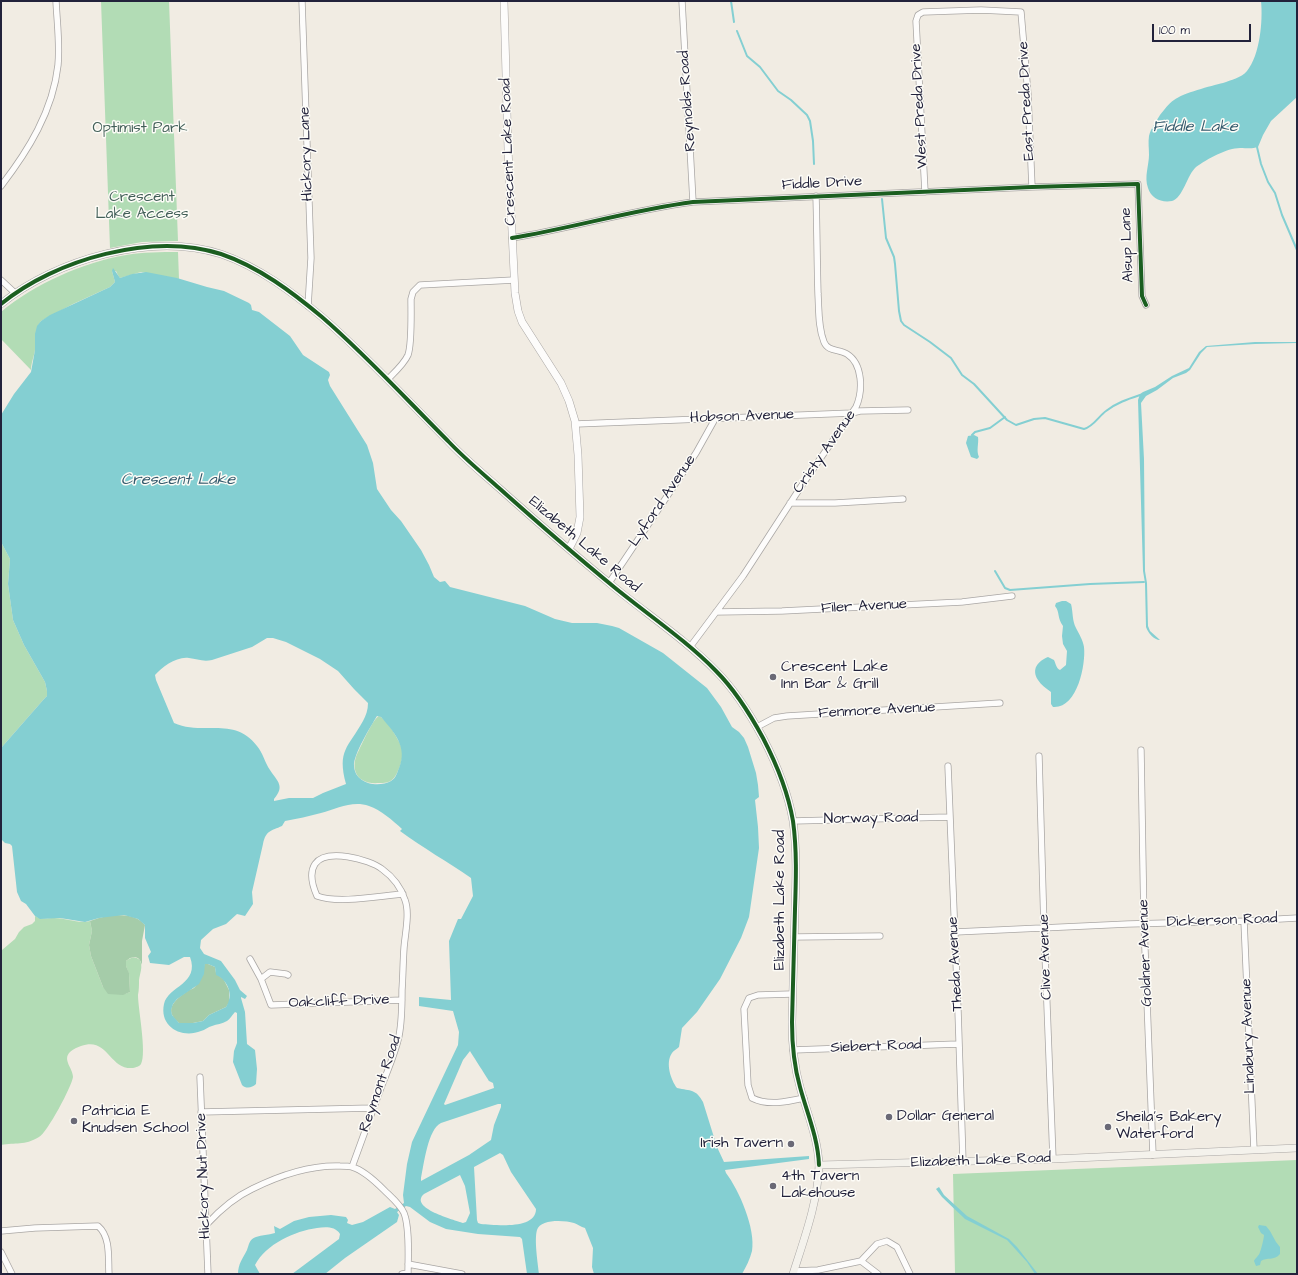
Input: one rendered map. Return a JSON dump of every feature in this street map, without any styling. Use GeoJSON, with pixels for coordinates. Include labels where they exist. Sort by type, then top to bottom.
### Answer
{"type":"FeatureCollection","features":[{"type":"Feature","properties":{"kind":"main road","name":"Elizabeth Lake Road"},"geometry":{"type":"LineString","coordinates":[[819,1165],[1053,1159],[1297,1148]]}},
{"type":"Feature","properties":{"kind":"main road"},"geometry":{"type":"LineString","coordinates":[[794,1272],[811,1216],[819,1165]]}},
{"type":"Feature","properties":{"kind":"street"},"geometry":{"type":"LineString","coordinates":[[1,186],[32,142],[49,105],[58,66],[56,1]]}},
{"type":"Feature","properties":{"kind":"street","name":"Hickory Lane"},"geometry":{"type":"LineString","coordinates":[[302,1],[311,258],[308,306]]}},
{"type":"Feature","properties":{"kind":"street","name":"Crescent Lake Road"},"geometry":{"type":"LineString","coordinates":[[504,1],[514,280],[517,305],[522,322],[561,384],[570,401],[576,424],[581,512],[577,533],[569,549]]}},
{"type":"Feature","properties":{"kind":"street","name":"Reynolds Road"},"geometry":{"type":"LineString","coordinates":[[682,1],[693,202]]}},
{"type":"Feature","properties":{"kind":"street","name":"West Preda Drive"},"geometry":{"type":"LineString","coordinates":[[925,192],[916,21],[918,15],[923,12],[981,10],[1021,12],[1022,15]]}},
{"type":"Feature","properties":{"kind":"street","name":"East Preda Drive"},"geometry":{"type":"LineString","coordinates":[[1022,15],[1028,94],[1032,186]]}},
{"type":"Feature","properties":{"kind":"street","name":"Fiddle Drive"},"geometry":{"type":"LineString","coordinates":[[512,238],[548,232],[643,210],[693,202],[1032,186],[1138,184]]}},
{"type":"Feature","properties":{"kind":"street","name":"Alsup Lane"},"geometry":{"type":"LineString","coordinates":[[1138,184],[1142,296],[1146,305]]}},
{"type":"Feature","properties":{"kind":"street","name":"Cristy Avenue"},"geometry":{"type":"LineString","coordinates":[[690,647],[743,576],[790,503],[856,407],[859,399],[859,373],[854,360],[846,354],[832,350],[826,346],[822,335],[818,282],[816,196]]}},
{"type":"Feature","properties":{"kind":"street","name":"Elizabeth Lake Road"},"geometry":{"type":"LineString","coordinates":[[1,304],[15,293],[52,273],[96,257],[138,248],[182,247],[207,250],[235,260],[271,279],[308,306],[343,336],[388,379],[461,454],[609,583],[690,647],[727,682],[757,727],[769,750],[787,796],[793,821],[796,871],[792,994],[793,1050],[798,1078],[814,1133],[819,1165]]}},
{"type":"Feature","properties":{"kind":"street"},"geometry":{"type":"LineString","coordinates":[[1,280],[15,293]]}},
{"type":"Feature","properties":{"kind":"street"},"geometry":{"type":"LineString","coordinates":[[388,379],[408,355],[410,345],[411,299],[413,292],[420,286],[514,280]]}},
{"type":"Feature","properties":{"kind":"street","name":"Hobson Avenue"},"geometry":{"type":"LineString","coordinates":[[576,424],[908,410]]}},
{"type":"Feature","properties":{"kind":"street","name":"Lyford Avenue"},"geometry":{"type":"LineString","coordinates":[[609,583],[696,453],[715,419]]}},
{"type":"Feature","properties":{"kind":"street"},"geometry":{"type":"LineString","coordinates":[[790,503],[835,503],[903,499]]}},
{"type":"Feature","properties":{"kind":"street","name":"Filer Avenue"},"geometry":{"type":"LineString","coordinates":[[716,612],[955,603],[1012,596]]}},
{"type":"Feature","properties":{"kind":"street","name":"Fenmore Avenue"},"geometry":{"type":"LineString","coordinates":[[757,727],[774,718],[787,716],[1000,703]]}},
{"type":"Feature","properties":{"kind":"street","name":"Goldner Avenue"},"geometry":{"type":"LineString","coordinates":[[1141,750],[1144,924],[1153,1155]]}},
{"type":"Feature","properties":{"kind":"street","name":"Clive Avenue"},"geometry":{"type":"LineString","coordinates":[[1039,756],[1053,1159]]}},
{"type":"Feature","properties":{"kind":"street","name":"Theda Avenue"},"geometry":{"type":"LineString","coordinates":[[948,766],[963,1162]]}},
{"type":"Feature","properties":{"kind":"street","name":"Norway Road"},"geometry":{"type":"LineString","coordinates":[[793,821],[950,817]]}},
{"type":"Feature","properties":{"kind":"street","name":"Reymont Road"},"geometry":{"type":"LineString","coordinates":[[352,1167],[393,1058],[399,1037],[402,1021],[407,917],[406,901],[403,894],[398,883],[382,868],[366,860],[349,856],[329,856],[320,859],[314,865],[312,876],[317,896],[326,899],[374,898],[403,894]]}},
{"type":"Feature","properties":{"kind":"street","name":"Dickerson Road"},"geometry":{"type":"LineString","coordinates":[[955,932],[1297,918]]}},
{"type":"Feature","properties":{"kind":"street","name":"Linabury Avenue"},"geometry":{"type":"LineString","coordinates":[[1244,921],[1254,1150]]}},
{"type":"Feature","properties":{"kind":"street"},"geometry":{"type":"LineString","coordinates":[[794,937],[880,936]]}},
{"type":"Feature","properties":{"kind":"street"},"geometry":{"type":"LineString","coordinates":[[250,959],[261,979],[270,972],[288,975]]}},
{"type":"Feature","properties":{"kind":"street","name":"Oakcliff Drive"},"geometry":{"type":"LineString","coordinates":[[261,979],[271,1005],[402,1000]]}},
{"type":"Feature","properties":{"kind":"street"},"geometry":{"type":"LineString","coordinates":[[792,994],[758,995],[749,998],[744,1009],[748,1085],[752,1098],[758,1101],[783,1102],[804,1098]]}},
{"type":"Feature","properties":{"kind":"street","name":"Siebert Road"},"geometry":{"type":"LineString","coordinates":[[793,1050],[958,1044]]}},
{"type":"Feature","properties":{"kind":"street","name":"Hickory Nut Drive"},"geometry":{"type":"LineString","coordinates":[[200,1077],[208,1274]]}},
{"type":"Feature","properties":{"kind":"street"},"geometry":{"type":"LineString","coordinates":[[201,1112],[373,1108]]}},
{"type":"Feature","properties":{"kind":"street"},"geometry":{"type":"LineString","coordinates":[[207,1224],[217,1213],[232,1201],[251,1189],[270,1181],[313,1167],[352,1167],[371,1178],[400,1208],[406,1221],[408,1264],[408,1273],[402,1274]]}},
{"type":"Feature","properties":{"kind":"street"},"geometry":{"type":"LineString","coordinates":[[1,1231],[92,1225],[98,1226],[102,1229],[106,1237],[109,1274]]}},
{"type":"Feature","properties":{"kind":"street"},"geometry":{"type":"LineString","coordinates":[[794,1272],[818,1270],[861,1261],[877,1244],[887,1240],[897,1247],[910,1274]]}},
{"type":"Feature","properties":{"kind":"street"},"geometry":{"type":"LineString","coordinates":[[1,1252],[12,1274]]}},
{"type":"Feature","properties":{"kind":"street"},"geometry":{"type":"LineString","coordinates":[[861,1261],[878,1274]]}},
{"type":"Feature","properties":{"kind":"street"},"geometry":{"type":"LineString","coordinates":[[408,1264],[462,1274]]}},
{"type":"Feature","properties":{"kind":"green space","name":"Optimist Park"},"geometry":{"type":"Polygon","coordinates":[[[101,1],[169,1],[178,241],[142,242],[110,248],[101,1]]]}},
{"type":"Feature","properties":{"kind":"green space"},"geometry":{"type":"Polygon","coordinates":[[[178,252],[179,279],[141,272],[120,278],[116,271],[112,271],[115,282],[110,287],[41,321],[36,331],[35,350],[31,370],[1,339],[1,312],[29,292],[60,276],[110,258],[139,253],[178,252]]]}},
{"type":"Feature","properties":{"kind":"green space"},"geometry":{"type":"Polygon","coordinates":[[[1,542],[10,559],[8,584],[13,620],[24,645],[45,682],[47,696],[1,748],[1,542]]]}},
{"type":"Feature","properties":{"kind":"green space"},"geometry":{"type":"Polygon","coordinates":[[[379,716],[388,723],[400,743],[402,749],[402,759],[396,774],[391,780],[385,783],[371,783],[360,778],[355,769],[355,763],[356,757],[368,731],[379,716]]]}},
{"type":"Feature","properties":{"kind":"green space"},"geometry":{"type":"Polygon","coordinates":[[[112,915],[134,917],[145,925],[142,941],[142,965],[136,957],[130,958],[126,961],[126,966],[129,973],[130,992],[123,995],[108,994],[103,987],[91,956],[89,945],[92,931],[90,921],[112,915]]]}},
{"type":"Feature","properties":{"kind":"green space"},"geometry":{"type":"Polygon","coordinates":[[[35,916],[81,922],[90,921],[92,931],[89,945],[91,956],[103,987],[113,992],[123,994],[130,992],[129,974],[126,961],[133,958],[140,960],[141,968],[138,995],[143,1041],[143,1058],[141,1064],[138,1066],[133,1068],[125,1067],[97,1046],[90,1044],[74,1049],[70,1052],[67,1058],[73,1074],[72,1082],[59,1109],[43,1134],[29,1142],[1,1145],[1,953],[2,950],[15,939],[24,927],[35,921],[35,916]]]}},
{"type":"Feature","properties":{"kind":"green space"},"geometry":{"type":"Polygon","coordinates":[[[205,964],[215,967],[216,973],[224,980],[229,990],[229,1003],[226,1007],[209,1015],[203,1021],[179,1023],[174,1018],[171,1009],[180,997],[195,987],[205,964]]]}},
{"type":"Feature","properties":{"kind":"green space"},"geometry":{"type":"Polygon","coordinates":[[[1297,1160],[1297,1274],[955,1274],[953,1174],[1297,1160]]]}},
{"type":"Feature","properties":{"kind":"water","name":"Fiddle Lake"},"geometry":{"type":"Polygon","coordinates":[[[1261,1],[1297,1],[1297,97],[1271,121],[1258,147],[1235,148],[1211,157],[1196,167],[1176,199],[1172,201],[1164,201],[1157,199],[1149,192],[1146,180],[1149,159],[1149,138],[1152,128],[1160,115],[1178,97],[1223,83],[1242,75],[1247,71],[1255,56],[1260,38],[1261,1]]]}},
{"type":"Feature","properties":{"kind":"water","name":"Crescent Lake"},"geometry":{"type":"Polygon","coordinates":[[[113,268],[120,278],[146,272],[177,278],[224,291],[249,303],[252,310],[259,312],[290,336],[303,355],[329,372],[330,375],[328,380],[330,386],[367,445],[373,463],[377,489],[421,550],[434,577],[440,582],[445,581],[450,587],[525,606],[555,619],[572,623],[597,623],[619,628],[663,653],[707,688],[721,707],[732,727],[744,738],[756,773],[759,797],[755,800],[759,848],[749,917],[741,938],[720,979],[697,1012],[682,1028],[679,1047],[672,1053],[669,1062],[671,1076],[677,1088],[690,1090],[698,1095],[703,1102],[717,1147],[724,1162],[809,1156],[809,1159],[725,1170],[741,1199],[749,1221],[753,1242],[748,1263],[742,1274],[594,1274],[592,1267],[593,1248],[585,1228],[574,1223],[553,1221],[539,1226],[537,1230],[536,1252],[539,1274],[527,1274],[522,1239],[520,1237],[478,1234],[446,1229],[430,1222],[410,1207],[406,1206],[397,1212],[399,1215],[397,1222],[345,1258],[325,1274],[292,1274],[339,1239],[340,1234],[338,1231],[333,1228],[326,1227],[291,1235],[274,1245],[266,1251],[255,1265],[260,1274],[238,1274],[240,1264],[251,1241],[256,1237],[275,1233],[274,1226],[280,1229],[294,1221],[309,1217],[331,1215],[346,1217],[348,1220],[347,1223],[352,1225],[363,1222],[390,1207],[395,1209],[404,1203],[403,1195],[407,1164],[412,1142],[458,1045],[459,1032],[453,1011],[419,1006],[419,997],[451,1000],[449,941],[458,919],[461,919],[473,896],[471,878],[400,831],[402,829],[382,813],[363,804],[345,806],[285,821],[282,826],[267,833],[264,839],[252,892],[253,904],[245,916],[237,914],[226,924],[213,929],[201,940],[200,948],[204,954],[221,961],[235,980],[240,990],[247,996],[245,999],[241,998],[245,1012],[247,1044],[255,1050],[257,1069],[256,1084],[249,1088],[242,1085],[233,1062],[234,1051],[237,1043],[237,1013],[235,1012],[225,1022],[194,1033],[180,1032],[168,1025],[165,1019],[163,1012],[164,1004],[167,998],[187,979],[191,973],[192,966],[190,957],[184,957],[169,965],[150,963],[148,956],[151,952],[145,938],[145,925],[138,919],[124,915],[99,918],[85,922],[60,918],[40,919],[35,916],[26,904],[21,901],[17,892],[12,846],[5,843],[1,839],[1,748],[47,696],[47,691],[45,682],[24,645],[13,620],[8,584],[10,559],[1,542],[1,415],[14,394],[31,372],[37,326],[41,321],[50,315],[110,287],[115,282],[112,271],[113,268]],[[267,638],[252,647],[209,661],[189,658],[175,660],[158,672],[155,675],[156,680],[174,723],[196,728],[228,729],[248,737],[257,746],[268,767],[278,781],[280,787],[274,801],[289,798],[313,798],[346,784],[343,756],[364,719],[368,703],[338,671],[320,659],[286,642],[273,638],[267,638]],[[377,716],[354,761],[355,772],[358,777],[363,781],[374,784],[386,783],[393,780],[397,774],[402,753],[398,740],[391,728],[381,717],[377,716]],[[205,964],[204,974],[199,984],[177,999],[173,1004],[171,1010],[172,1015],[179,1023],[203,1021],[209,1015],[226,1007],[230,998],[230,993],[224,980],[216,975],[215,967],[205,964]],[[470,1051],[463,1060],[444,1104],[445,1105],[494,1088],[493,1083],[489,1081],[470,1051]],[[501,1104],[441,1123],[433,1132],[427,1148],[421,1181],[469,1155],[491,1140],[501,1104]],[[500,1153],[474,1167],[478,1223],[481,1224],[514,1225],[529,1220],[534,1216],[536,1209],[511,1172],[503,1155],[500,1153]],[[460,1175],[424,1194],[421,1199],[422,1204],[434,1213],[463,1223],[466,1222],[470,1213],[465,1186],[460,1175]]]}},
{"type":"Feature","properties":{"kind":"water"},"geometry":{"type":"Polygon","coordinates":[[[1255,342],[1297,343],[1207,347],[1201,353],[1190,370],[1173,378],[1146,396],[1141,403],[1144,459],[1145,571],[1147,583],[1148,626],[1150,631],[1160,640],[1158,640],[1148,632],[1146,627],[1138,400],[1140,394],[1143,392],[1189,368],[1199,352],[1206,346],[1255,342]]]}},
{"type":"Feature","properties":{"kind":"water"},"geometry":{"type":"Polygon","coordinates":[[[974,435],[978,437],[979,457],[977,459],[971,457],[966,443],[968,436],[974,435]]]}},
{"type":"Feature","properties":{"kind":"water"},"geometry":{"type":"Polygon","coordinates":[[[1066,601],[1071,604],[1073,619],[1084,647],[1084,655],[1081,674],[1074,694],[1061,706],[1053,707],[1051,704],[1051,692],[1038,680],[1035,669],[1041,661],[1048,657],[1054,660],[1060,670],[1066,665],[1067,651],[1063,644],[1063,626],[1055,606],[1056,603],[1066,601]]]}},
{"type":"Feature","properties":{"kind":"water"},"geometry":{"type":"Polygon","coordinates":[[[939,1187],[944,1195],[967,1216],[1009,1239],[1038,1274],[1035,1274],[1027,1262],[1007,1240],[965,1219],[942,1197],[936,1189],[939,1187]]]}},
{"type":"Feature","properties":{"kind":"water"},"geometry":{"type":"Polygon","coordinates":[[[1259,1225],[1266,1226],[1270,1231],[1280,1247],[1280,1254],[1261,1261],[1260,1265],[1256,1266],[1254,1261],[1259,1253],[1264,1235],[1258,1227],[1259,1225]]]}},
{"type":"Feature","properties":{"kind":"waterway"},"geometry":{"type":"LineString","coordinates":[[731,1],[734,22]]}},
{"type":"Feature","properties":{"kind":"waterway"},"geometry":{"type":"LineString","coordinates":[[737,31],[747,56],[760,67],[778,91],[791,100],[807,115],[810,121],[813,141],[814,164]]}},
{"type":"Feature","properties":{"kind":"waterway"},"geometry":{"type":"LineString","coordinates":[[1257,147],[1261,164],[1268,182],[1275,193],[1282,215],[1297,250]]}},
{"type":"Feature","properties":{"kind":"waterway"},"geometry":{"type":"LineString","coordinates":[[882,199],[886,238],[894,257],[901,321],[904,325],[951,358],[962,375],[974,384],[1007,420],[1016,425],[1034,419],[1045,418],[1084,429],[1090,426],[1103,413],[1114,406],[1140,395]]}},
{"type":"Feature","properties":{"kind":"waterway"},"geometry":{"type":"LineString","coordinates":[[972,435],[975,432],[990,428],[1005,417]]}},
{"type":"Feature","properties":{"kind":"waterway"},"geometry":{"type":"LineString","coordinates":[[995,571],[1005,588],[1010,590],[1090,584],[1144,582]]}},
{"type":"Feature","properties":{"kind":"cycle path"},"geometry":{"type":"LineString","coordinates":[[512,238],[670,205],[693,202],[1032,187],[1138,184],[1142,296],[1146,305]]}},
{"type":"Feature","properties":{"kind":"cycle path"},"geometry":{"type":"LineString","coordinates":[[1,304],[23,288],[49,274],[106,254],[136,248],[165,246],[194,248],[221,254],[249,266],[299,298],[322,317],[371,362],[473,465],[585,563],[680,638],[716,671],[730,686],[742,703],[763,738],[781,778],[791,810],[796,865],[792,1022],[793,1047],[798,1079],[817,1145],[819,1165]]}},
{"type":"Feature","properties":{"kind":"place","name":"Crescent Lake Inn Bar & Grill"},"geometry":{"type":"Point","coordinates":[773,677]}},
{"type":"Feature","properties":{"kind":"place","name":"Dollar General"},"geometry":{"type":"Point","coordinates":[889,1117]}},
{"type":"Feature","properties":{"kind":"place","name":"Patricia E Knudsen School"},"geometry":{"type":"Point","coordinates":[74,1121]}},
{"type":"Feature","properties":{"kind":"place","name":"Sheila's Bakery Waterford"},"geometry":{"type":"Point","coordinates":[1108,1127]}},
{"type":"Feature","properties":{"kind":"place","name":"Irish Tavern"},"geometry":{"type":"Point","coordinates":[791,1144]}},
{"type":"Feature","properties":{"kind":"place","name":"4th Tavern Lakehouse"},"geometry":{"type":"Point","coordinates":[773,1186]}},
{"type":"Feature","properties":{"kind":"park label","name":"Crescent Lake Access"},"geometry":{"type":"Point","coordinates":[142,206]}}]}
